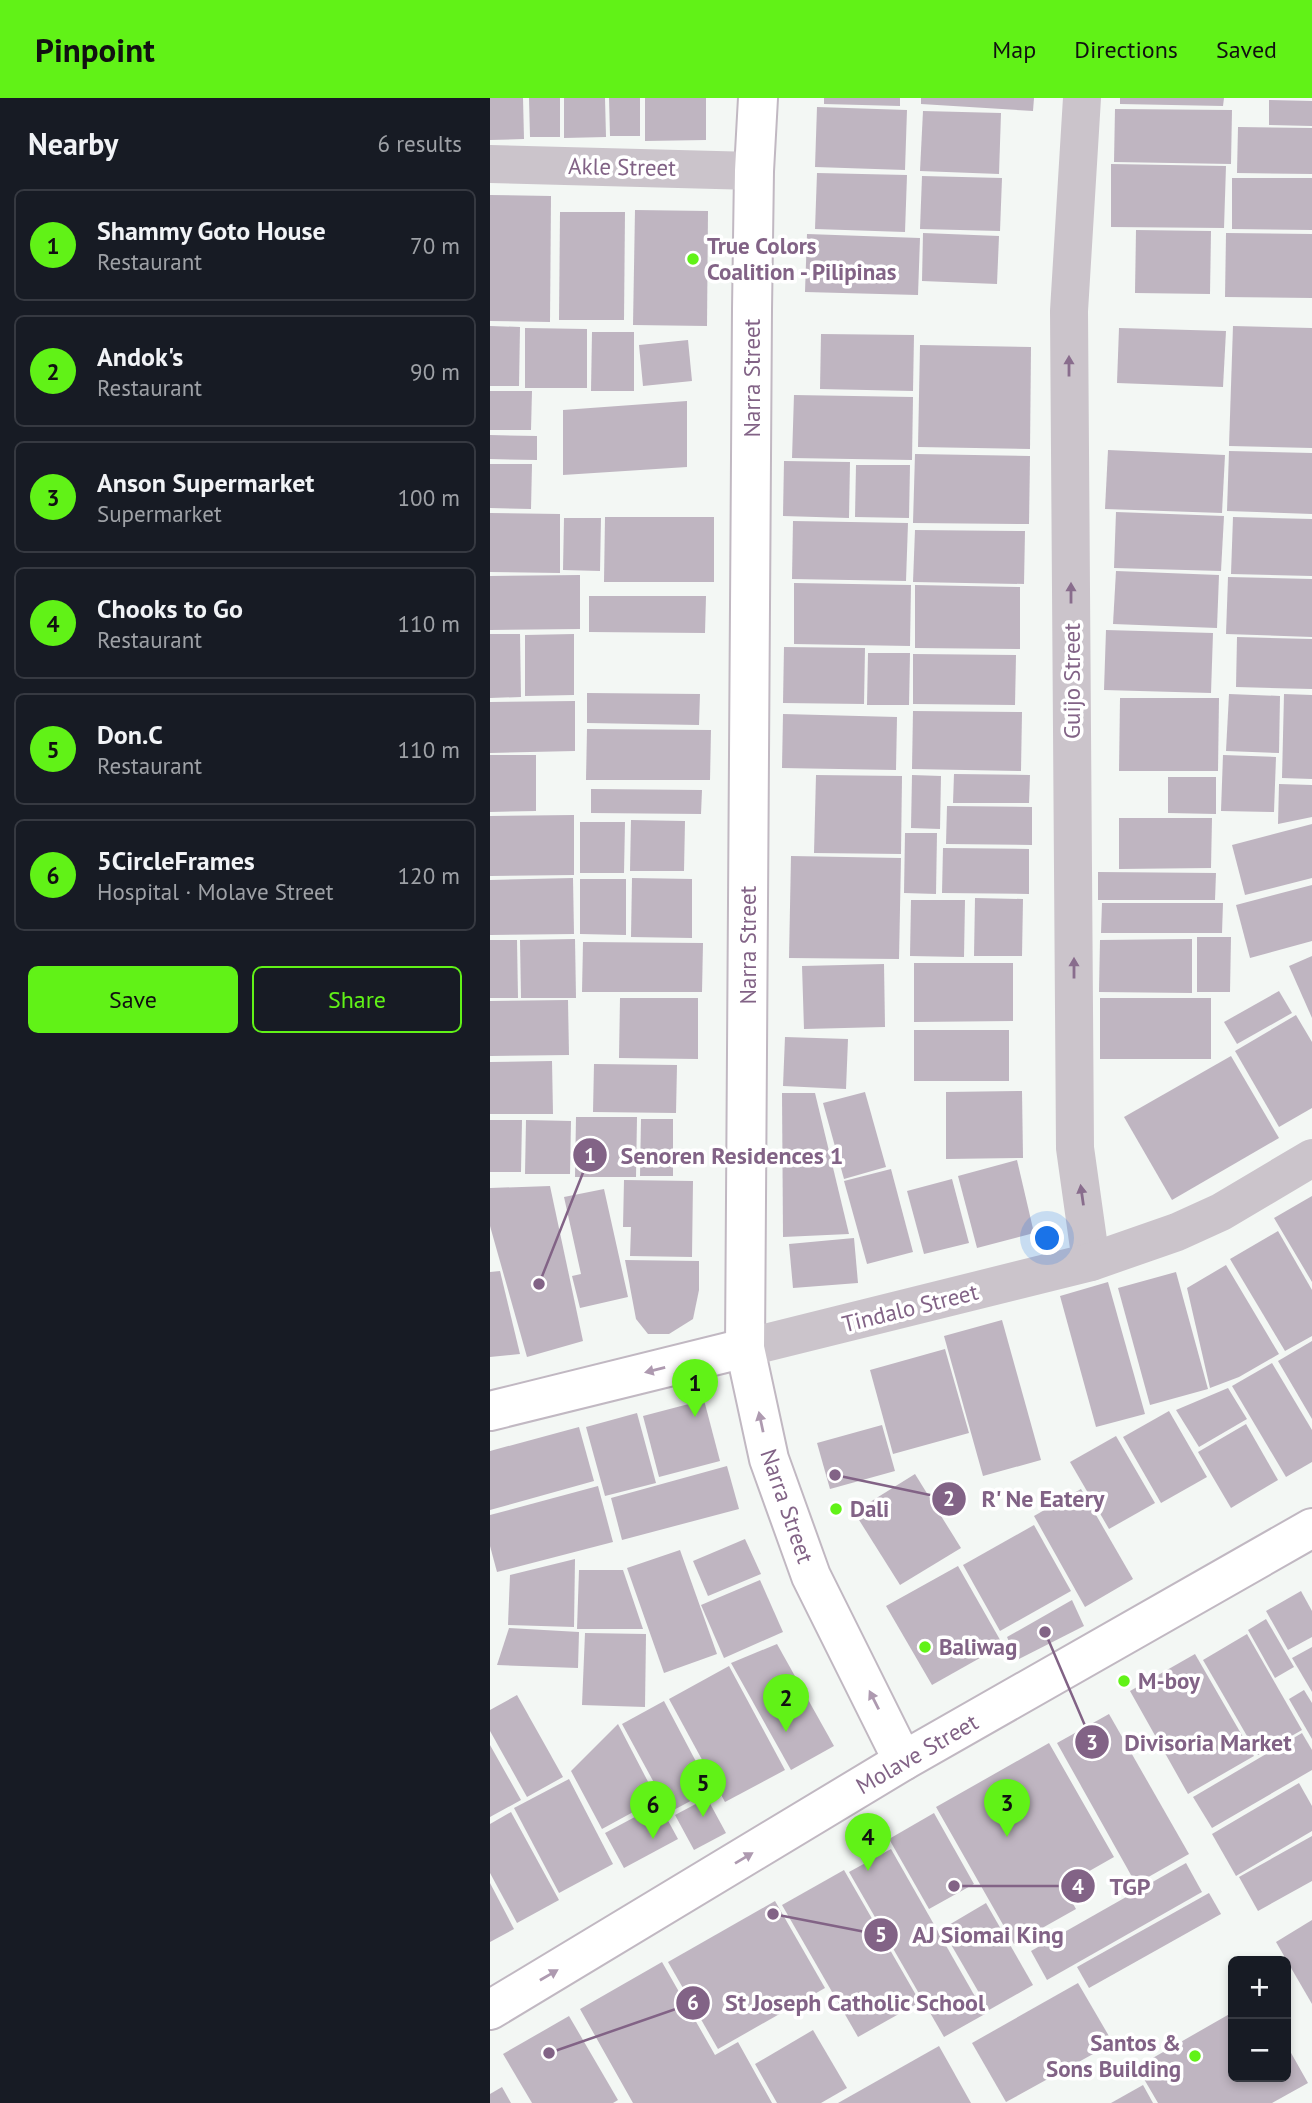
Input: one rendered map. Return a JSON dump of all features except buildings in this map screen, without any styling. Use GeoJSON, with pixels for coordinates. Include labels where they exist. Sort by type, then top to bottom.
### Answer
{"type":"FeatureCollection","features":[{"type":"Feature","properties":{"kind":"street","name":"Narra Street"},"geometry":{"type":"LineString","coordinates":[[758,98],[754,171],[745,1348],[769,1458],[811,1576],[904,1761]]}},
{"type":"Feature","properties":{"kind":"street","name":"Guijo Street"},"geometry":{"type":"LineString","coordinates":[[1082,98],[1069,311],[1075,1148],[1091,1262]]}},
{"type":"Feature","properties":{"kind":"street","name":"Akle Street"},"geometry":{"type":"LineString","coordinates":[[490,164],[754,171]]}},
{"type":"Feature","properties":{"kind":"street","name":"Tindalo Street"},"geometry":{"type":"LineString","coordinates":[[490,1411],[1091,1262],[1177,1232],[1221,1212],[1312,1158]]}},
{"type":"Feature","properties":{"kind":"street","name":"Molave Street"},"geometry":{"type":"LineString","coordinates":[[490,2010],[904,1761],[1312,1528]]}},
{"type":"Feature","properties":{"kind":"place","name":"True Colors Coalition - Pilipinas"},"geometry":{"type":"Point","coordinates":[693,259]}},
{"type":"Feature","properties":{"kind":"place","name":"Senoren Residences 1"},"geometry":{"type":"Point","coordinates":[539,1284]}},
{"type":"Feature","properties":{"kind":"place","name":"Shammy Goto House"},"geometry":{"type":"Point","coordinates":[695,1417]}},
{"type":"Feature","properties":{"kind":"place","name":"R' Ne Eatery"},"geometry":{"type":"Point","coordinates":[835,1475]}},
{"type":"Feature","properties":{"kind":"place","name":"Dali"},"geometry":{"type":"Point","coordinates":[836,1509]}},
{"type":"Feature","properties":{"kind":"place","name":"Divisoria Market"},"geometry":{"type":"Point","coordinates":[1045,1632]}},
{"type":"Feature","properties":{"kind":"place","name":"Baliwag"},"geometry":{"type":"Point","coordinates":[925,1647]}},
{"type":"Feature","properties":{"kind":"place","name":"M-boy"},"geometry":{"type":"Point","coordinates":[1124,1681]}},
{"type":"Feature","properties":{"kind":"place","name":"Andok's"},"geometry":{"type":"Point","coordinates":[786,1732]}},
{"type":"Feature","properties":{"kind":"place","name":"Don.C"},"geometry":{"type":"Point","coordinates":[703,1817]}},
{"type":"Feature","properties":{"kind":"place","name":"Anson Supermarket"},"geometry":{"type":"Point","coordinates":[1007,1837]}},
{"type":"Feature","properties":{"kind":"place","name":"5CircleFrames"},"geometry":{"type":"Point","coordinates":[653,1839]}},
{"type":"Feature","properties":{"kind":"place","name":"Chooks to Go"},"geometry":{"type":"Point","coordinates":[868,1871]}},
{"type":"Feature","properties":{"kind":"place","name":"TGP"},"geometry":{"type":"Point","coordinates":[954,1886]}},
{"type":"Feature","properties":{"kind":"place","name":"AJ Siomai King"},"geometry":{"type":"Point","coordinates":[773,1914]}},
{"type":"Feature","properties":{"kind":"place","name":"St Joseph Catholic School"},"geometry":{"type":"Point","coordinates":[549,2053]}},
{"type":"Feature","properties":{"kind":"place","name":"Santos & Sons Building"},"geometry":{"type":"Point","coordinates":[1195,2056]}}]}
